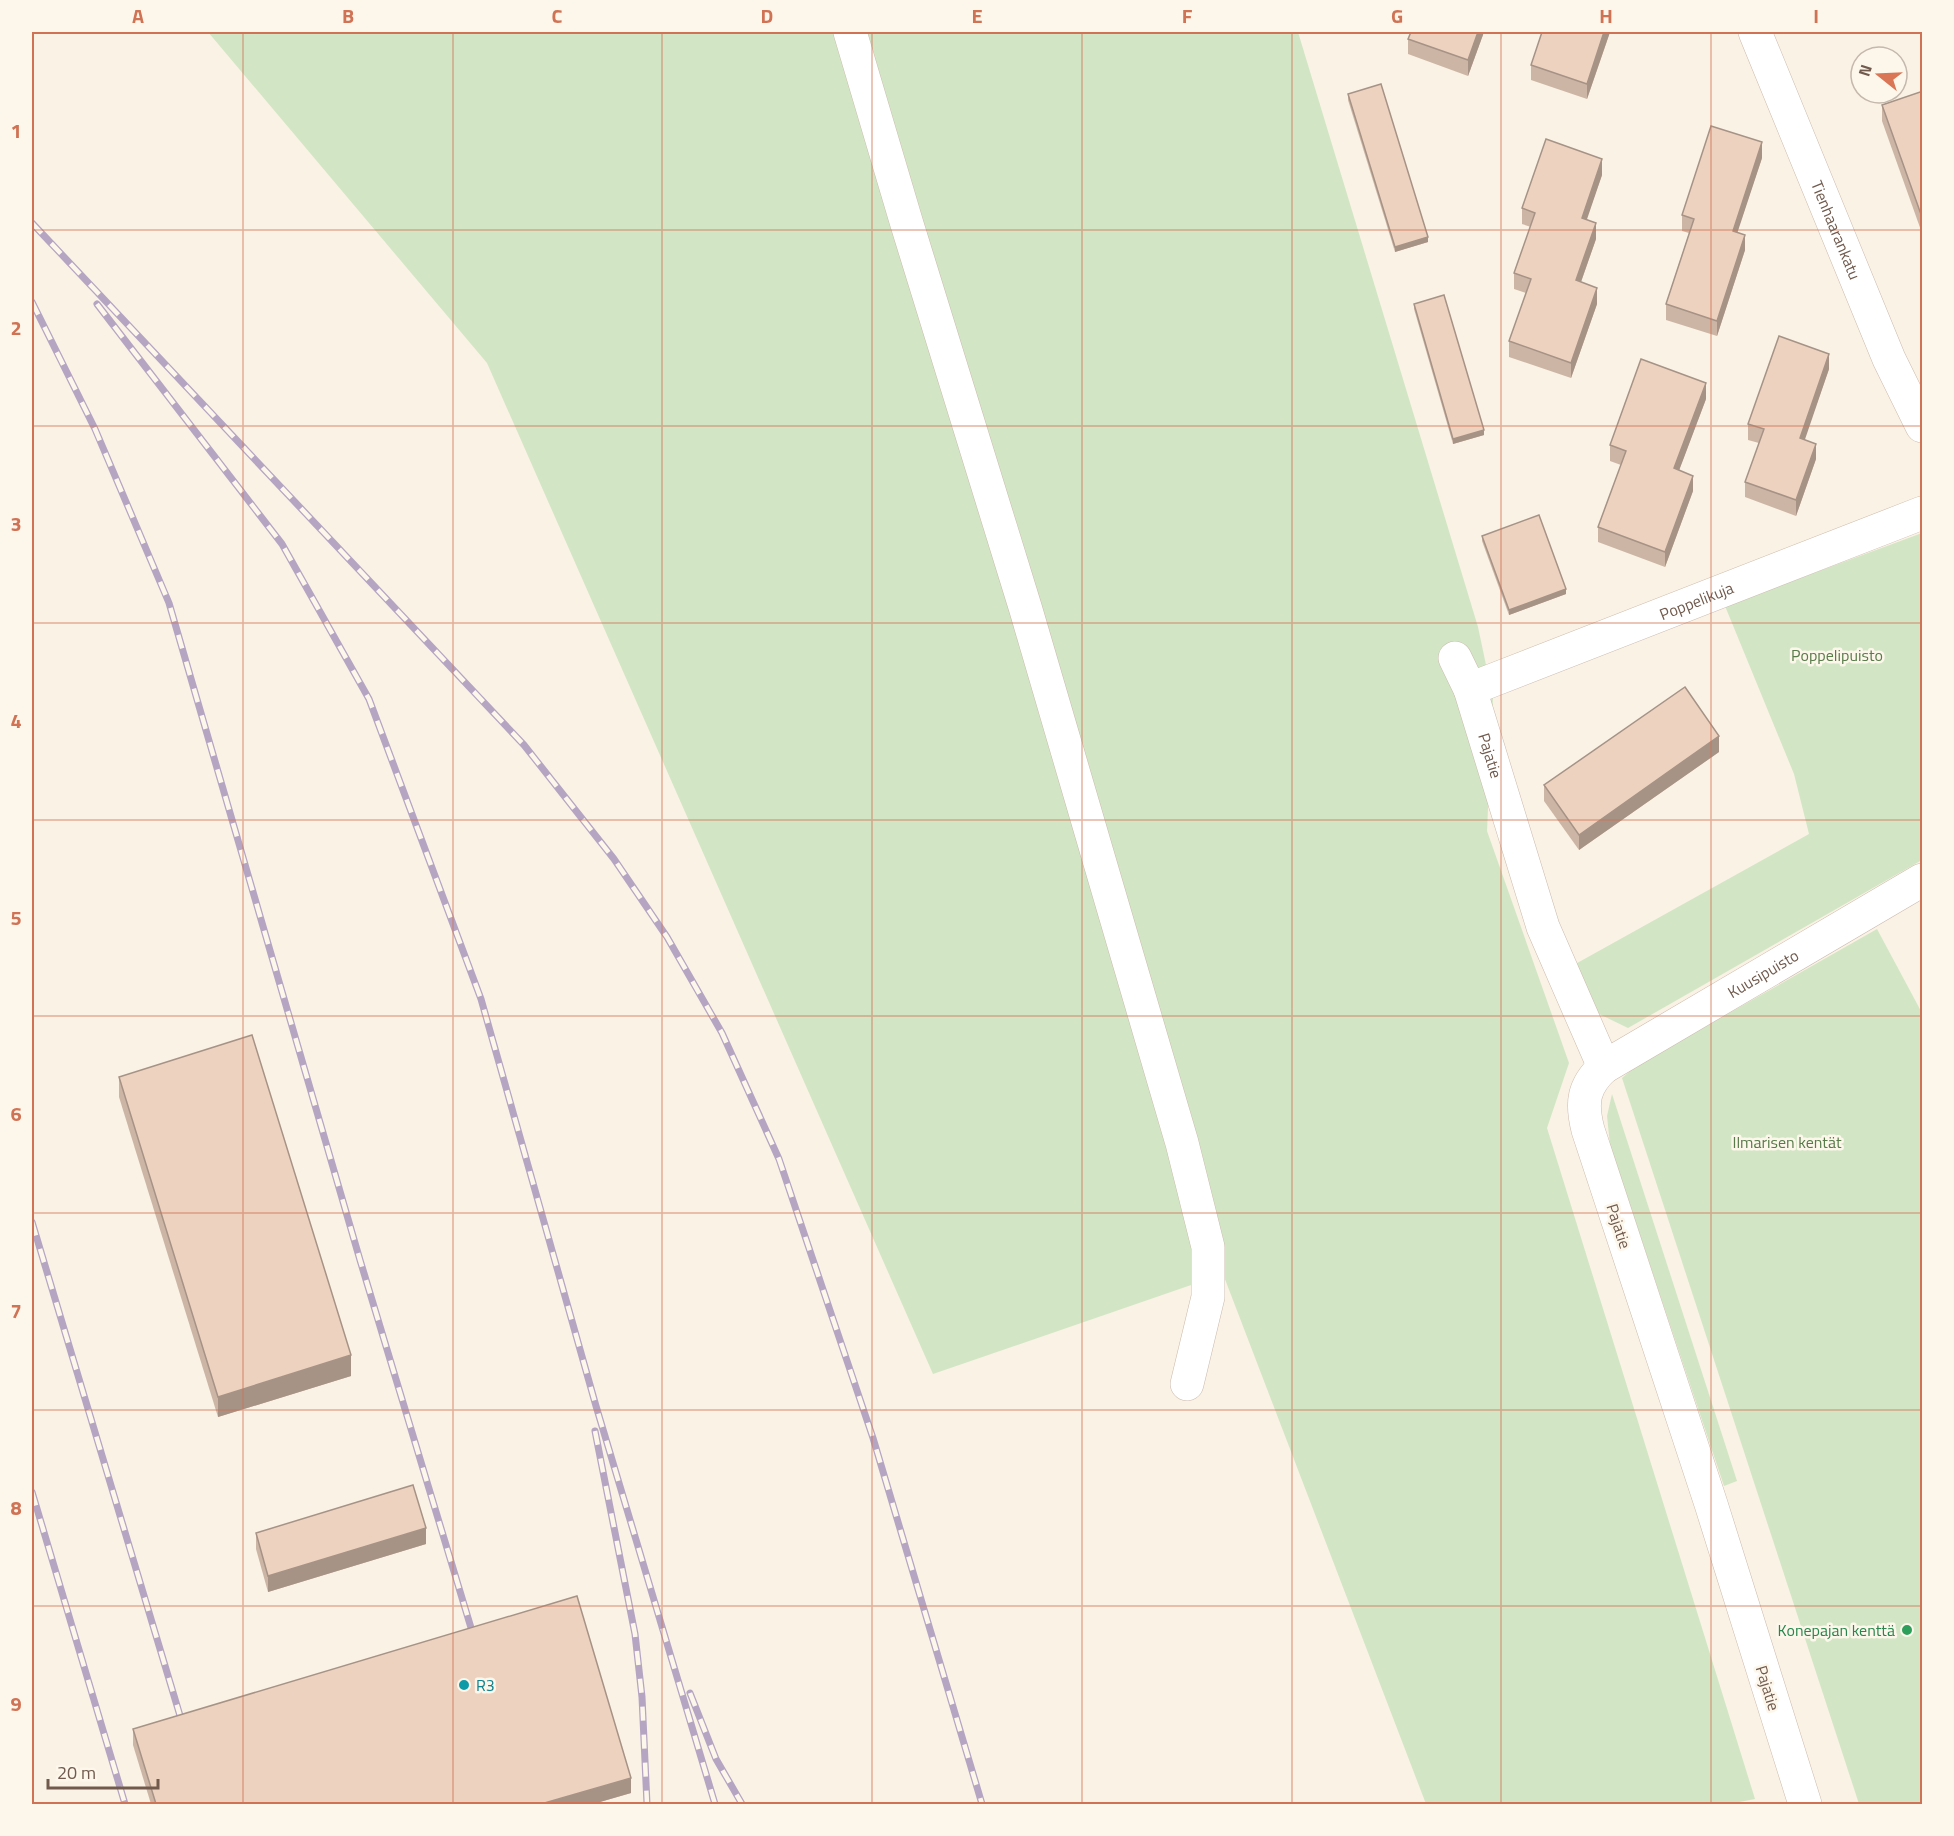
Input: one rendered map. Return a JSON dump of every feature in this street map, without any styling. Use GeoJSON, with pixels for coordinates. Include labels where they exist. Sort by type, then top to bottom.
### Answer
{"type":"FeatureCollection","features":[{"type":"Feature","properties":{"kind":"street"},"geometry":{"type":"LineString","coordinates":[[850,32],[909,233],[1026,610],[1182,1143],[1209,1247],[1208,1297],[1187,1384]]}},
{"type":"Feature","properties":{"kind":"street","name":"Tienhaarankatu"},"geometry":{"type":"LineString","coordinates":[[1755,32],[1889,359],[1923,426]]}},
{"type":"Feature","properties":{"kind":"street","name":"Poppelikuja"},"geometry":{"type":"LineString","coordinates":[[1470,689],[1923,513]]}},
{"type":"Feature","properties":{"kind":"street","name":"Pajatie"},"geometry":{"type":"LineString","coordinates":[[1455,658],[1470,689],[1543,927],[1604,1067],[1593,1077],[1584,1095],[1583,1111],[1588,1130],[1711,1504],[1805,1804]]}},
{"type":"Feature","properties":{"kind":"street","name":"Kuusipuisto"},"geometry":{"type":"LineString","coordinates":[[1604,1067],[1923,880]]}},
{"type":"Feature","properties":{"kind":"green space"},"geometry":{"type":"Polygon","coordinates":[[[208,32],[1298,32],[1478,627],[1493,698],[1487,831],[1569,1063],[1547,1128],[1755,1799],[1729,1804],[1426,1804],[1223,1274],[933,1374],[487,363],[208,32]]]}},
{"type":"Feature","properties":{"kind":"green space","name":"Poppelipuisto"},"geometry":{"type":"Polygon","coordinates":[[[1922,533],[1922,860],[1628,1028],[1597,1013],[1570,967],[1809,834],[1794,774],[1725,606],[1922,533]]]}},
{"type":"Feature","properties":{"kind":"green space","name":"Ilmarisen kentät"},"geometry":{"type":"Polygon","coordinates":[[[1877,929],[1922,1013],[1922,1804],[1859,1804],[1622,1078],[1636,1066],[1877,929]]]}},
{"type":"Feature","properties":{"kind":"green space"},"geometry":{"type":"Polygon","coordinates":[[[1612,1094],[1737,1481],[1724,1486],[1610,1145],[1607,1116],[1612,1094]]]}},
{"type":"Feature","properties":{"kind":"building"},"geometry":{"type":"Polygon","coordinates":[[[1411,32],[1478,32],[1468,60],[1408,39],[1411,32]]]}},
{"type":"Feature","properties":{"kind":"building"},"geometry":{"type":"Polygon","coordinates":[[[1542,32],[1604,32],[1587,84],[1531,65],[1542,32]]]}},
{"type":"Feature","properties":{"kind":"building"},"geometry":{"type":"Polygon","coordinates":[[[1381,84],[1428,237],[1395,247],[1348,94],[1381,84]]]}},
{"type":"Feature","properties":{"kind":"building"},"geometry":{"type":"Polygon","coordinates":[[[1923,91],[1923,220],[1882,105],[1909,105],[1909,96],[1923,91]]]}},
{"type":"Feature","properties":{"kind":"building"},"geometry":{"type":"Polygon","coordinates":[[[1711,126],[1762,142],[1733,231],[1745,235],[1717,321],[1666,304],[1694,219],[1682,215],[1711,126]]]}},
{"type":"Feature","properties":{"kind":"building"},"geometry":{"type":"Polygon","coordinates":[[[1546,139],[1602,159],[1582,218],[1596,223],[1576,280],[1597,288],[1571,363],[1509,341],[1531,279],[1514,273],[1535,213],[1522,208],[1546,139]]]}},
{"type":"Feature","properties":{"kind":"building"},"geometry":{"type":"Polygon","coordinates":[[[1444,295],[1484,430],[1453,439],[1414,304],[1444,295]]]}},
{"type":"Feature","properties":{"kind":"building"},"geometry":{"type":"Polygon","coordinates":[[[1779,336],[1829,354],[1800,438],[1816,444],[1796,500],[1745,482],[1764,429],[1748,424],[1779,336]]]}},
{"type":"Feature","properties":{"kind":"building"},"geometry":{"type":"Polygon","coordinates":[[[1641,359],[1706,383],[1674,468],[1693,476],[1665,552],[1598,527],[1626,451],[1610,445],[1641,359]]]}},
{"type":"Feature","properties":{"kind":"building"},"geometry":{"type":"Polygon","coordinates":[[[1539,515],[1566,589],[1509,610],[1482,536],[1539,515]]]}},
{"type":"Feature","properties":{"kind":"building"},"geometry":{"type":"Polygon","coordinates":[[[1685,687],[1719,736],[1579,835],[1544,785],[1685,687]]]}},
{"type":"Feature","properties":{"kind":"building"},"geometry":{"type":"Polygon","coordinates":[[[252,1035],[351,1355],[218,1397],[119,1077],[252,1035]]]}},
{"type":"Feature","properties":{"kind":"building"},"geometry":{"type":"Polygon","coordinates":[[[413,1485],[426,1528],[268,1576],[256,1533],[413,1485]]]}},
{"type":"Feature","properties":{"kind":"building","name":"R3"},"geometry":{"type":"Polygon","coordinates":[[[577,1596],[631,1778],[541,1804],[156,1804],[133,1729],[577,1596]]]}},
{"type":"Feature","properties":{"kind":"railway"},"geometry":{"type":"LineString","coordinates":[[32,223],[524,745],[614,859],[667,937],[722,1033],[779,1159],[873,1438],[982,1804]]}},
{"type":"Feature","properties":{"kind":"railway"},"geometry":{"type":"LineString","coordinates":[[32,302],[95,429],[169,603],[360,1260],[475,1641]]}},
{"type":"Feature","properties":{"kind":"railway"},"geometry":{"type":"LineString","coordinates":[[97,304],[282,544],[369,699],[481,999],[596,1406],[715,1804]]}},
{"type":"Feature","properties":{"kind":"railway"},"geometry":{"type":"LineString","coordinates":[[32,1222],[184,1729]]}},
{"type":"Feature","properties":{"kind":"railway"},"geometry":{"type":"LineString","coordinates":[[595,1431],[635,1634],[642,1697],[647,1804]]}},
{"type":"Feature","properties":{"kind":"railway"},"geometry":{"type":"LineString","coordinates":[[32,1492],[125,1804]]}},
{"type":"Feature","properties":{"kind":"railway"},"geometry":{"type":"LineString","coordinates":[[690,1693],[716,1759],[742,1804]]}},
{"type":"Feature","properties":{"kind":"place","name":"Konepajan kenttä"},"geometry":{"type":"Point","coordinates":[1907,1630]}},
{"type":"Feature","properties":{"kind":"place","name":"R3"},"geometry":{"type":"Point","coordinates":[464,1685]}}]}
